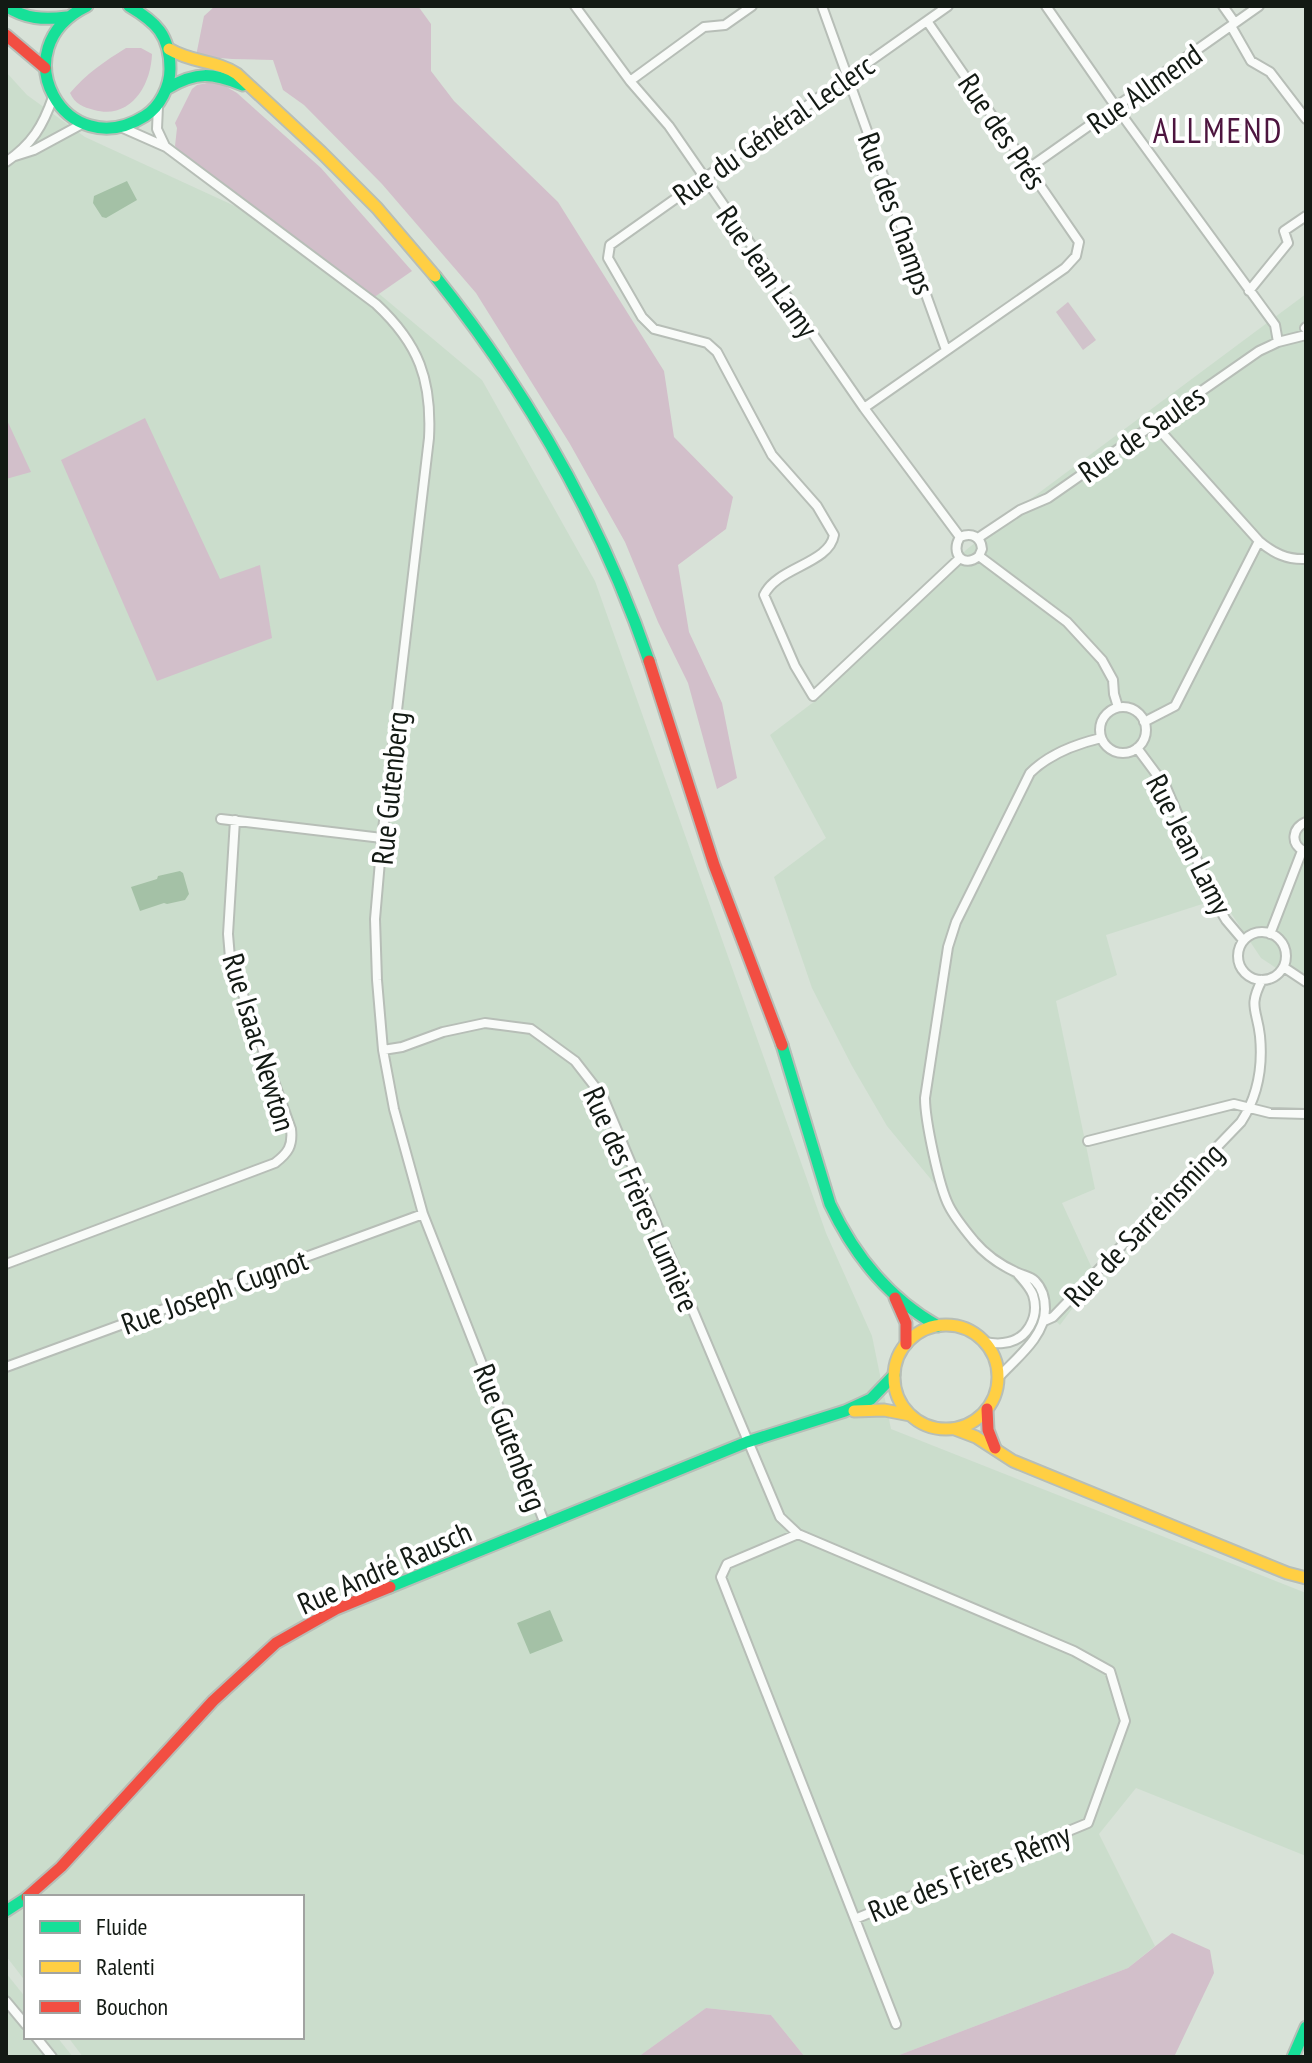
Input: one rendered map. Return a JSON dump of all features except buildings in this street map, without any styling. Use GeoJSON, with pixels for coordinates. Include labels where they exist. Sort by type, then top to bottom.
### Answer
{"type":"FeatureCollection","features":[{"type":"Feature","properties":{"kind":"main road"},"geometry":{"type":"LineString","coordinates":[[6,6],[34,19],[67,17]]}},
{"type":"Feature","properties":{"kind":"main road"},"geometry":{"type":"LineString","coordinates":[[87,6],[67,17],[57,28],[50,40],[45,68],[48,88],[65,113],[82,124],[102,129],[123,128],[142,119],[158,105],[168,88],[172,68],[166,39],[153,15],[129,6]]}},
{"type":"Feature","properties":{"kind":"main road"},"geometry":{"type":"LineString","coordinates":[[6,35],[45,68]]}},
{"type":"Feature","properties":{"kind":"main road"},"geometry":{"type":"LineString","coordinates":[[169,49],[187,58],[227,68],[238,75],[348,179],[448,291],[541,427],[612,565],[643,645],[714,866],[784,1053],[830,1204],[849,1243],[873,1273],[917,1314],[938,1326]]}},
{"type":"Feature","properties":{"kind":"main road"},"geometry":{"type":"LineString","coordinates":[[168,88],[187,76],[204,73],[223,76],[249,88]]}},
{"type":"Feature","properties":{"kind":"main road"},"geometry":{"type":"LineString","coordinates":[[892,1292],[906,1323],[906,1344]]}},
{"type":"Feature","properties":{"kind":"main road"},"geometry":{"type":"LineString","coordinates":[[955,1429],[973,1422],[987,1409],[998,1378],[996,1365],[984,1342],[974,1334],[951,1325],[938,1326],[920,1332],[906,1344],[899,1354],[894,1375],[897,1397],[910,1415],[926,1426],[955,1429],[976,1437],[1028,1467],[1287,1573],[1306,1578]]}},
{"type":"Feature","properties":{"kind":"main road","name":"Rue André Rausch"},"geometry":{"type":"LineString","coordinates":[[28,1895],[61,1867],[213,1701],[276,1643],[336,1609],[747,1442],[845,1411],[871,1399],[894,1375]]}},
{"type":"Feature","properties":{"kind":"main road","name":"Rue André Rausch"},"geometry":{"type":"LineString","coordinates":[[845,1411],[871,1409],[910,1415]]}},
{"type":"Feature","properties":{"kind":"main road"},"geometry":{"type":"LineString","coordinates":[[987,1409],[988,1430],[996,1450]]}},
{"type":"Feature","properties":{"kind":"main road","name":"Rue André Rausch"},"geometry":{"type":"LineString","coordinates":[[6,1911],[24,1898]]}},
{"type":"Feature","properties":{"kind":"main road"},"geometry":{"type":"LineString","coordinates":[[1293,2057],[1306,2027]]}},
{"type":"Feature","properties":{"kind":"street","name":"Rue Jean Lamy"},"geometry":{"type":"LineString","coordinates":[[575,6],[630,81],[669,126],[864,408],[960,537]]}},
{"type":"Feature","properties":{"kind":"street"},"geometry":{"type":"LineString","coordinates":[[630,81],[704,27],[725,25],[752,6]]}},
{"type":"Feature","properties":{"kind":"street","name":"Rue des Champs"},"geometry":{"type":"LineString","coordinates":[[822,6],[946,350]]}},
{"type":"Feature","properties":{"kind":"street","name":"Rue du Général Leclerc"},"geometry":{"type":"LineString","coordinates":[[948,6],[610,245],[608,258],[642,317],[654,329],[707,343],[717,352],[772,455],[830,525],[834,535],[829,550],[771,583],[764,595],[795,666],[813,696],[960,558]]}},
{"type":"Feature","properties":{"kind":"street"},"geometry":{"type":"LineString","coordinates":[[1046,6],[1275,325],[1278,342]]}},
{"type":"Feature","properties":{"kind":"street"},"geometry":{"type":"LineString","coordinates":[[1223,6],[1251,61],[1270,72],[1306,119]]}},
{"type":"Feature","properties":{"kind":"street","name":"Rue Allmend"},"geometry":{"type":"LineString","coordinates":[[1029,168],[1259,6]]}},
{"type":"Feature","properties":{"kind":"street","name":"Rue des Prés"},"geometry":{"type":"LineString","coordinates":[[927,21],[1079,242],[1076,256],[1065,268],[946,350]]}},
{"type":"Feature","properties":{"kind":"street"},"geometry":{"type":"LineString","coordinates":[[10,159],[35,135],[44,122],[53,97]]}},
{"type":"Feature","properties":{"kind":"street"},"geometry":{"type":"LineString","coordinates":[[158,105],[157,129],[166,147]]}},
{"type":"Feature","properties":{"kind":"street"},"geometry":{"type":"LineString","coordinates":[[10,159],[82,124]]}},
{"type":"Feature","properties":{"kind":"street","name":"Rue Gutenberg"},"geometry":{"type":"LineString","coordinates":[[123,128],[166,147],[376,304],[402,331],[421,363],[429,399],[429,438],[375,919],[383,1050],[394,1109],[423,1214],[545,1524]]}},
{"type":"Feature","properties":{"kind":"street"},"geometry":{"type":"LineString","coordinates":[[1249,291],[1288,243],[1284,231],[1306,216]]}},
{"type":"Feature","properties":{"kind":"street","name":"Rue de Saules"},"geometry":{"type":"LineString","coordinates":[[978,538],[1020,510],[1048,498],[1259,351],[1306,330]]}},
{"type":"Feature","properties":{"kind":"street"},"geometry":{"type":"LineString","coordinates":[[864,408],[946,350]]}},
{"type":"Feature","properties":{"kind":"street"},"geometry":{"type":"LineString","coordinates":[[1155,425],[1259,541],[1286,557],[1306,559]]}},
{"type":"Feature","properties":{"kind":"street"},"geometry":{"type":"LineString","coordinates":[[973,535],[978,538],[982,549],[979,556],[965,561],[960,558],[956,544],[960,537],[973,535]]}},
{"type":"Feature","properties":{"kind":"street"},"geometry":{"type":"LineString","coordinates":[[1044,1321],[1042,1292],[1031,1278],[985,1252],[950,1208],[943,1194],[925,1098],[948,947],[956,922],[1030,773],[1050,757],[1101,738],[1102,719],[1118,707],[1135,711],[1144,722],[1175,706],[1259,541]]}},
{"type":"Feature","properties":{"kind":"street"},"geometry":{"type":"LineString","coordinates":[[979,556],[1067,622],[1102,660],[1113,680],[1118,707]]}},
{"type":"Feature","properties":{"kind":"street","name":"Rue Jean Lamy"},"geometry":{"type":"LineString","coordinates":[[1101,738],[1107,747],[1124,753],[1137,748],[1145,734],[1144,722]]}},
{"type":"Feature","properties":{"kind":"street","name":"Rue Jean Lamy"},"geometry":{"type":"LineString","coordinates":[[1137,748],[1166,787],[1214,900],[1243,940]]}},
{"type":"Feature","properties":{"kind":"street"},"geometry":{"type":"LineString","coordinates":[[221,819],[382,838]]}},
{"type":"Feature","properties":{"kind":"street","name":"Rue Isaac Newton"},"geometry":{"type":"LineString","coordinates":[[6,1264],[260,1169],[287,1154],[292,1141],[291,1129],[230,958],[228,934],[235,820]]}},
{"type":"Feature","properties":{"kind":"street"},"geometry":{"type":"LineString","coordinates":[[1270,934],[1304,851],[1295,844],[1294,835],[1297,827],[1306,822]]}},
{"type":"Feature","properties":{"kind":"street"},"geometry":{"type":"LineString","coordinates":[[1251,934],[1270,934],[1282,941],[1286,949],[1285,968],[1276,977],[1262,980],[1248,975],[1238,962],[1238,953],[1243,940],[1251,934]]}},
{"type":"Feature","properties":{"kind":"street"},"geometry":{"type":"LineString","coordinates":[[1285,968],[1306,982]]}},
{"type":"Feature","properties":{"kind":"street"},"geometry":{"type":"LineString","coordinates":[[1251,1108],[1261,1051],[1253,1006],[1262,980]]}},
{"type":"Feature","properties":{"kind":"street","name":"Rue des Frères Lumière"},"geometry":{"type":"LineString","coordinates":[[383,1050],[485,1023],[531,1029],[575,1061],[603,1097],[747,1442]]}},
{"type":"Feature","properties":{"kind":"street"},"geometry":{"type":"LineString","coordinates":[[1088,1141],[1234,1104],[1270,1113],[1306,1114]]}},
{"type":"Feature","properties":{"kind":"street","name":"Rue de Sarreinsming"},"geometry":{"type":"LineString","coordinates":[[998,1378],[1030,1344],[1044,1321],[1053,1317],[1251,1108]]}},
{"type":"Feature","properties":{"kind":"street","name":"Rue Joseph Cugnot"},"geometry":{"type":"LineString","coordinates":[[6,1367],[423,1214]]}},
{"type":"Feature","properties":{"kind":"street"},"geometry":{"type":"LineString","coordinates":[[984,1342],[1010,1342],[1024,1334],[1030,1326],[1035,1306],[1030,1289],[1018,1273]]}},
{"type":"Feature","properties":{"kind":"street","name":"Rue des Frères Rémy"},"geometry":{"type":"LineString","coordinates":[[747,1442],[780,1517],[798,1534],[1074,1651],[1110,1671],[1125,1721],[1088,1823],[855,1919],[721,1577],[727,1564],[798,1534]]}},
{"type":"Feature","properties":{"kind":"street"},"geometry":{"type":"LineString","coordinates":[[855,1919],[896,2024]]}},
{"type":"Feature","properties":{"kind":"street"},"geometry":{"type":"LineString","coordinates":[[6,2001],[24,2023]]}},
{"type":"Feature","properties":{"kind":"street"},"geometry":{"type":"LineString","coordinates":[[38,2039],[52,2057]]}},
{"type":"Feature","properties":{"kind":"shaded area"},"geometry":{"type":"Polygon","coordinates":[[[215,6],[418,6],[431,24],[431,71],[454,101],[558,202],[664,371],[674,437],[733,497],[726,529],[678,565],[689,632],[722,703],[737,778],[717,789],[688,683],[658,622],[625,542],[570,444],[476,293],[382,184],[304,105],[283,90],[273,60],[196,56],[204,16],[215,6]]]}},
{"type":"Feature","properties":{"kind":"shaded area"},"geometry":{"type":"Polygon","coordinates":[[[126,48],[141,48],[152,54],[148,78],[136,98],[118,110],[107,112],[90,109],[77,102],[70,93],[76,86],[126,48]]]}},
{"type":"Feature","properties":{"kind":"shaded area"},"geometry":{"type":"Polygon","coordinates":[[[6,72],[27,95],[85,137],[322,246],[482,380],[595,581],[826,1233],[872,1336],[891,1429],[1306,1593],[1306,1856],[1136,1788],[1099,1834],[1155,1946],[1128,1968],[894,2057],[805,2057],[771,2015],[706,2008],[638,2057],[83,2057],[70,2039],[304,2039],[304,1895],[24,1895],[24,1979],[6,1956],[6,72]]]}},
{"type":"Feature","properties":{"kind":"shaded area"},"geometry":{"type":"Polygon","coordinates":[[[207,83],[220,83],[237,93],[321,168],[412,271],[373,298],[181,154],[175,146],[175,123],[192,89],[207,83]]]}},
{"type":"Feature","properties":{"kind":"shaded area"},"geometry":{"type":"Polygon","coordinates":[[[127,181],[137,200],[106,218],[102,217],[93,203],[94,196],[127,181]]]}},
{"type":"Feature","properties":{"kind":"shaded area"},"geometry":{"type":"Polygon","coordinates":[[[1306,294],[1306,988],[1261,958],[1221,898],[1106,935],[1117,975],[1056,1001],[1095,1189],[1062,1203],[1096,1277],[1060,1325],[975,1242],[943,1194],[887,1126],[812,988],[774,877],[826,838],[770,735],[815,701],[966,550],[1306,294]]]}},
{"type":"Feature","properties":{"kind":"shaded area"},"geometry":{"type":"Polygon","coordinates":[[[1068,302],[1096,340],[1083,350],[1056,312],[1068,302]]]}},
{"type":"Feature","properties":{"kind":"shaded area"},"geometry":{"type":"Polygon","coordinates":[[[6,418],[31,472],[6,479],[6,418]]]}},
{"type":"Feature","properties":{"kind":"shaded area"},"geometry":{"type":"Polygon","coordinates":[[[145,418],[220,579],[260,565],[272,638],[157,681],[61,460],[145,418]]]}},
{"type":"Feature","properties":{"kind":"shaded area"},"geometry":{"type":"Polygon","coordinates":[[[180,871],[189,894],[185,900],[140,911],[131,887],[180,871]]]}},
{"type":"Feature","properties":{"kind":"shaded area"},"geometry":{"type":"Polygon","coordinates":[[[550,1610],[563,1641],[530,1654],[517,1623],[550,1610]]]}},
{"type":"Feature","properties":{"kind":"shaded area"},"geometry":{"type":"Polygon","coordinates":[[[1172,1933],[1210,1950],[1214,1973],[1174,2057],[894,2057],[1128,1968],[1172,1933]]]}},
{"type":"Feature","properties":{"kind":"shaded area"},"geometry":{"type":"Polygon","coordinates":[[[6,1973],[24,1996],[24,2039],[59,2039],[73,2057],[6,2057],[6,1973]]]}},
{"type":"Feature","properties":{"kind":"shaded area"},"geometry":{"type":"Polygon","coordinates":[[[706,2008],[771,2015],[805,2057],[638,2057],[706,2008]]]}},
{"type":"Feature","properties":{"kind":"traffic: fast"},"geometry":{"type":"LineString","coordinates":[[6,6],[35,18],[67,17]]}},
{"type":"Feature","properties":{"kind":"traffic: fast"},"geometry":{"type":"LineString","coordinates":[[87,6],[61,25],[48,48],[46,72],[53,96],[69,114],[90,126],[116,127],[150,112],[163,96],[170,76],[167,47],[160,31],[129,6]]}},
{"type":"Feature","properties":{"kind":"traffic: fast"},"geometry":{"type":"LineString","coordinates":[[168,88],[196,76],[222,78],[243,85]]}},
{"type":"Feature","properties":{"kind":"traffic: fast"},"geometry":{"type":"LineString","coordinates":[[435,276],[501,365],[559,460],[608,558],[649,661]]}},
{"type":"Feature","properties":{"kind":"traffic: fast"},"geometry":{"type":"LineString","coordinates":[[782,1045],[830,1204],[839,1223],[888,1289],[938,1326]]}},
{"type":"Feature","properties":{"kind":"traffic: fast"},"geometry":{"type":"LineString","coordinates":[[390,1587],[747,1442],[845,1411],[871,1399],[894,1375]]}},
{"type":"Feature","properties":{"kind":"traffic: fast"},"geometry":{"type":"LineString","coordinates":[[6,1911],[24,1899]]}},
{"type":"Feature","properties":{"kind":"traffic: fast"},"geometry":{"type":"LineString","coordinates":[[1293,2057],[1306,2027]]}},
{"type":"Feature","properties":{"kind":"traffic: slow"},"geometry":{"type":"LineString","coordinates":[[169,49],[237,74],[377,208],[435,276]]}},
{"type":"Feature","properties":{"kind":"traffic: slow"},"geometry":{"type":"LineString","coordinates":[[946,1325],[966,1329],[983,1340],[994,1357],[998,1377],[994,1397],[983,1414],[966,1425],[946,1429],[926,1425],[909,1414],[898,1397],[894,1377],[898,1357],[909,1340],[926,1329],[946,1325]]}},
{"type":"Feature","properties":{"kind":"traffic: slow"},"geometry":{"type":"LineString","coordinates":[[854,1411],[884,1410],[910,1415]]}},
{"type":"Feature","properties":{"kind":"traffic: slow"},"geometry":{"type":"LineString","coordinates":[[955,1429],[976,1437],[1013,1461],[1287,1573],[1306,1578]]}},
{"type":"Feature","properties":{"kind":"traffic: jam"},"geometry":{"type":"LineString","coordinates":[[6,35],[45,68]]}},
{"type":"Feature","properties":{"kind":"traffic: jam"},"geometry":{"type":"LineString","coordinates":[[649,661],[714,865],[782,1045]]}},
{"type":"Feature","properties":{"kind":"traffic: jam"},"geometry":{"type":"LineString","coordinates":[[895,1298],[906,1323],[906,1344]]}},
{"type":"Feature","properties":{"kind":"traffic: jam"},"geometry":{"type":"LineString","coordinates":[[987,1409],[988,1430],[995,1448]]}},
{"type":"Feature","properties":{"kind":"traffic: jam"},"geometry":{"type":"LineString","coordinates":[[29,1895],[61,1867],[213,1701],[276,1643],[336,1609],[390,1587]]}},
{"type":"Feature","properties":{"kind":"district","name":"ALLMEND"},"geometry":{"type":"Point","coordinates":[1218,130]}}]}
